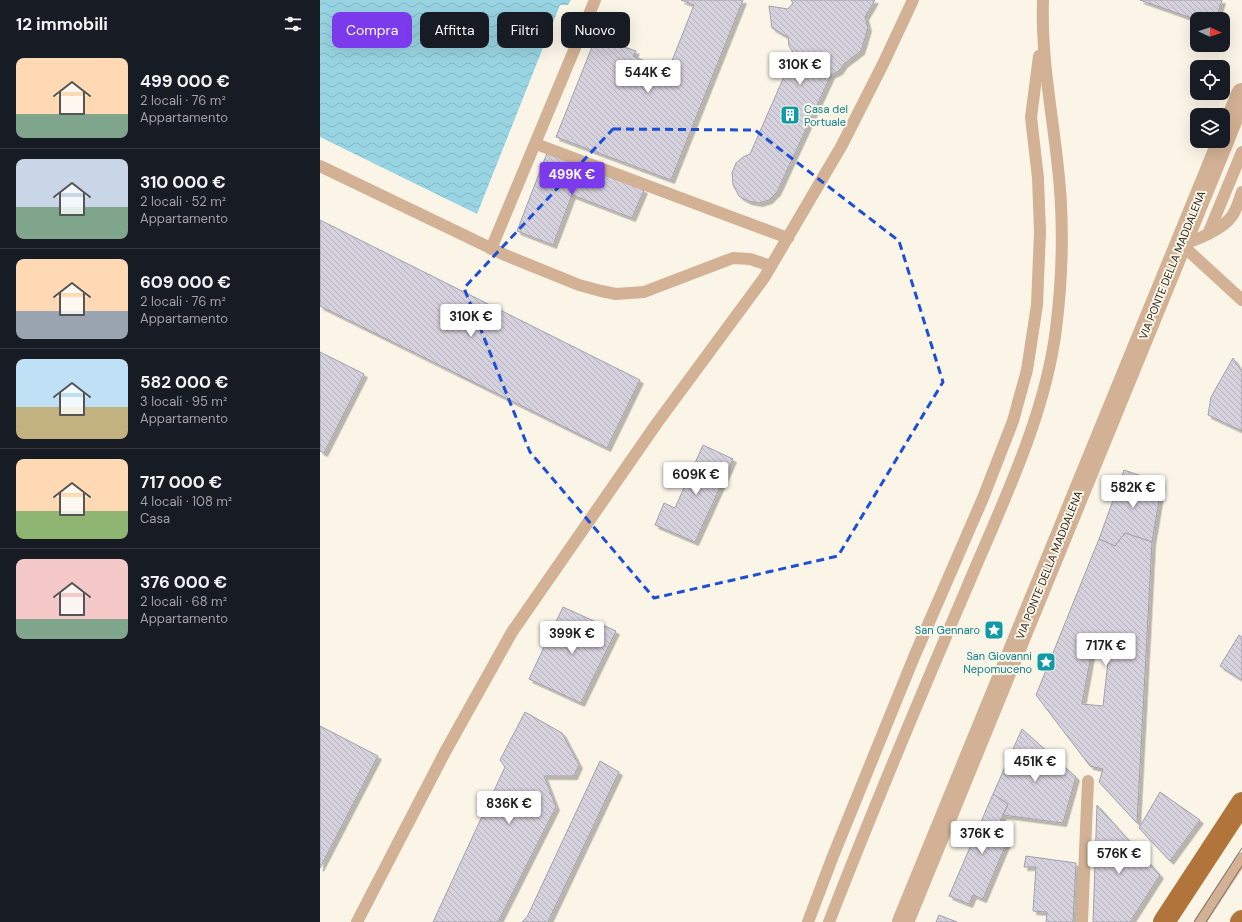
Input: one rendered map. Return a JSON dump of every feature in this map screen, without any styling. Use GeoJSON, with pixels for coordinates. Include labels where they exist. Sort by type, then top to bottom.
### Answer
{"type":"FeatureCollection","features":[{"type":"Feature","properties":{"kind":"main road"},"geometry":{"type":"LineString","coordinates":[[1164,922],[1242,803]]}},
{"type":"Feature","properties":{"kind":"street","name":"VIA PONTE DELLA MADDALENA"},"geometry":{"type":"LineString","coordinates":[[1230,125],[1241,99]]}},
{"type":"Feature","properties":{"kind":"street","name":"VIA PONTE DELLA MADDALENA"},"geometry":{"type":"LineString","coordinates":[[903,922],[1220,148]]}},
{"type":"Feature","properties":{"kind":"lane"},"geometry":{"type":"LineString","coordinates":[[491,249],[595,0]]}},
{"type":"Feature","properties":{"kind":"lane"},"geometry":{"type":"LineString","coordinates":[[357,922],[446,752],[512,632],[657,423],[771,266],[842,145],[884,62],[913,0]]}},
{"type":"Feature","properties":{"kind":"lane"},"geometry":{"type":"LineString","coordinates":[[808,922],[833,856],[914,657],[983,498],[1013,421],[1027,370],[1037,305],[1040,232],[1038,178],[1031,117],[1042,37],[1043,0]]}},
{"type":"Feature","properties":{"kind":"lane"},"geometry":{"type":"LineString","coordinates":[[829,922],[1019,465],[1048,372],[1056,332],[1061,283],[1061,229],[1057,160],[1042,37]]}},
{"type":"Feature","properties":{"kind":"lane"},"geometry":{"type":"LineString","coordinates":[[536,144],[788,238]]}},
{"type":"Feature","properties":{"kind":"lane"},"geometry":{"type":"LineString","coordinates":[[1208,234],[1242,152]]}},
{"type":"Feature","properties":{"kind":"lane"},"geometry":{"type":"LineString","coordinates":[[320,166],[491,249],[579,285],[616,294],[644,292],[733,258],[750,259],[771,266]]}},
{"type":"Feature","properties":{"kind":"lane"},"geometry":{"type":"LineString","coordinates":[[1181,244],[1195,241],[1208,234],[1232,216],[1242,192]]}},
{"type":"Feature","properties":{"kind":"lane"},"geometry":{"type":"LineString","coordinates":[[1181,244],[1242,300]]}},
{"type":"Feature","properties":{"kind":"lane"},"geometry":{"type":"LineString","coordinates":[[1082,922],[1088,781]]}},
{"type":"Feature","properties":{"kind":"lane"},"geometry":{"type":"LineString","coordinates":[[1200,922],[1242,858]]}},
{"type":"Feature","properties":{"kind":"highlighted area"},"geometry":{"type":"Polygon","coordinates":[[[613,129],[755,130],[899,241],[943,382],[838,556],[654,598],[530,452],[464,288],[613,129]]]}},
{"type":"Feature","properties":{"kind":"water"},"geometry":{"type":"Polygon","coordinates":[[[320,0],[571,0],[568,5],[560,5],[553,23],[553,12],[497,12],[497,48],[543,48],[477,214],[320,137],[320,0]]]}},
{"type":"Feature","properties":{"kind":"building"},"geometry":{"type":"Polygon","coordinates":[[[681,0],[743,0],[671,180],[556,137],[592,48],[627,48],[636,51],[633,56],[668,71],[694,5],[681,0]]]}},
{"type":"Feature","properties":{"kind":"building","name":"Casa del Portuale"},"geometry":{"type":"Polygon","coordinates":[[[791,0],[875,0],[865,17],[868,28],[861,51],[844,64],[839,71],[831,75],[777,192],[769,200],[759,203],[748,201],[739,196],[733,185],[732,173],[736,163],[743,157],[750,154],[794,54],[789,46],[788,37],[772,28],[769,6],[788,9],[793,3],[791,0]]]}},
{"type":"Feature","properties":{"kind":"building"},"geometry":{"type":"Polygon","coordinates":[[[1140,0],[1222,0],[1218,12],[1190,12],[1190,18],[1140,0]]]}},
{"type":"Feature","properties":{"kind":"building"},"geometry":{"type":"Polygon","coordinates":[[[547,153],[644,190],[632,218],[572,195],[553,245],[517,231],[547,153]]]}},
{"type":"Feature","properties":{"kind":"building"},"geometry":{"type":"Polygon","coordinates":[[[320,220],[640,380],[607,448],[320,306],[320,220]]]}},
{"type":"Feature","properties":{"kind":"building"},"geometry":{"type":"Polygon","coordinates":[[[320,352],[364,374],[324,453],[320,451],[320,352]]]}},
{"type":"Feature","properties":{"kind":"building"},"geometry":{"type":"Polygon","coordinates":[[[1233,358],[1242,372],[1242,431],[1208,415],[1211,397],[1233,358]]]}},
{"type":"Feature","properties":{"kind":"building"},"geometry":{"type":"Polygon","coordinates":[[[703,445],[733,459],[695,542],[655,525],[664,503],[675,508],[703,445]]]}},
{"type":"Feature","properties":{"kind":"building"},"geometry":{"type":"Polygon","coordinates":[[[1124,470],[1162,483],[1152,542],[1125,533],[1115,546],[1099,539],[1124,470]]]}},
{"type":"Feature","properties":{"kind":"building"},"geometry":{"type":"Polygon","coordinates":[[[1125,533],[1152,542],[1137,823],[1099,782],[1103,769],[1090,766],[1036,695],[1099,539],[1115,546],[1125,533]],[[1092,650],[1082,704],[1103,706],[1109,653],[1092,650]]]}},
{"type":"Feature","properties":{"kind":"building"},"geometry":{"type":"Polygon","coordinates":[[[563,607],[616,631],[581,703],[529,679],[563,607]]]}},
{"type":"Feature","properties":{"kind":"building"},"geometry":{"type":"Polygon","coordinates":[[[1239,635],[1242,637],[1242,680],[1220,666],[1239,635]]]}},
{"type":"Feature","properties":{"kind":"building"},"geometry":{"type":"Polygon","coordinates":[[[525,712],[562,733],[579,765],[574,776],[544,776],[556,807],[498,922],[433,922],[505,767],[500,760],[525,712]]]}},
{"type":"Feature","properties":{"kind":"building"},"geometry":{"type":"Polygon","coordinates":[[[320,726],[378,756],[320,868],[320,726]]]}},
{"type":"Feature","properties":{"kind":"building"},"geometry":{"type":"Polygon","coordinates":[[[1022,729],[1076,777],[1063,823],[1003,815],[1008,804],[993,794],[1022,729]]]}},
{"type":"Feature","properties":{"kind":"building"},"geometry":{"type":"Polygon","coordinates":[[[600,761],[619,772],[548,922],[522,922],[527,917],[600,761]]]}},
{"type":"Feature","properties":{"kind":"building"},"geometry":{"type":"Polygon","coordinates":[[[1160,792],[1200,820],[1170,861],[1139,828],[1160,792]]]}},
{"type":"Feature","properties":{"kind":"building"},"geometry":{"type":"Polygon","coordinates":[[[993,794],[1008,804],[997,828],[1001,831],[998,838],[1007,842],[983,899],[973,895],[969,904],[949,896],[993,794]]]}},
{"type":"Feature","properties":{"kind":"building"},"geometry":{"type":"Polygon","coordinates":[[[1097,805],[1160,875],[1130,922],[1093,922],[1097,805]]]}},
{"type":"Feature","properties":{"kind":"building"},"geometry":{"type":"Polygon","coordinates":[[[1026,856],[1076,863],[1073,922],[1046,922],[1047,912],[1033,911],[1036,867],[1024,867],[1026,856]]]}},
{"type":"Feature","properties":{"kind":"building"},"geometry":{"type":"Polygon","coordinates":[[[939,915],[957,922],[936,922],[939,915]]]}},
{"type":"Feature","properties":{"kind":"tram line"},"geometry":{"type":"LineString","coordinates":[[1194,922],[1242,848]]}},
{"type":"Feature","properties":{"kind":"tram line"},"geometry":{"type":"LineString","coordinates":[[1206,922],[1242,866]]}},
{"type":"Feature","properties":{"kind":"place","name":"Casa del Portuale"},"geometry":{"type":"Point","coordinates":[790,115]}},
{"type":"Feature","properties":{"kind":"place","name":"San Gennaro"},"geometry":{"type":"Point","coordinates":[994,630]}},
{"type":"Feature","properties":{"kind":"place","name":"San Giovanni Nepomuceno"},"geometry":{"type":"Point","coordinates":[1046,662]}}]}
